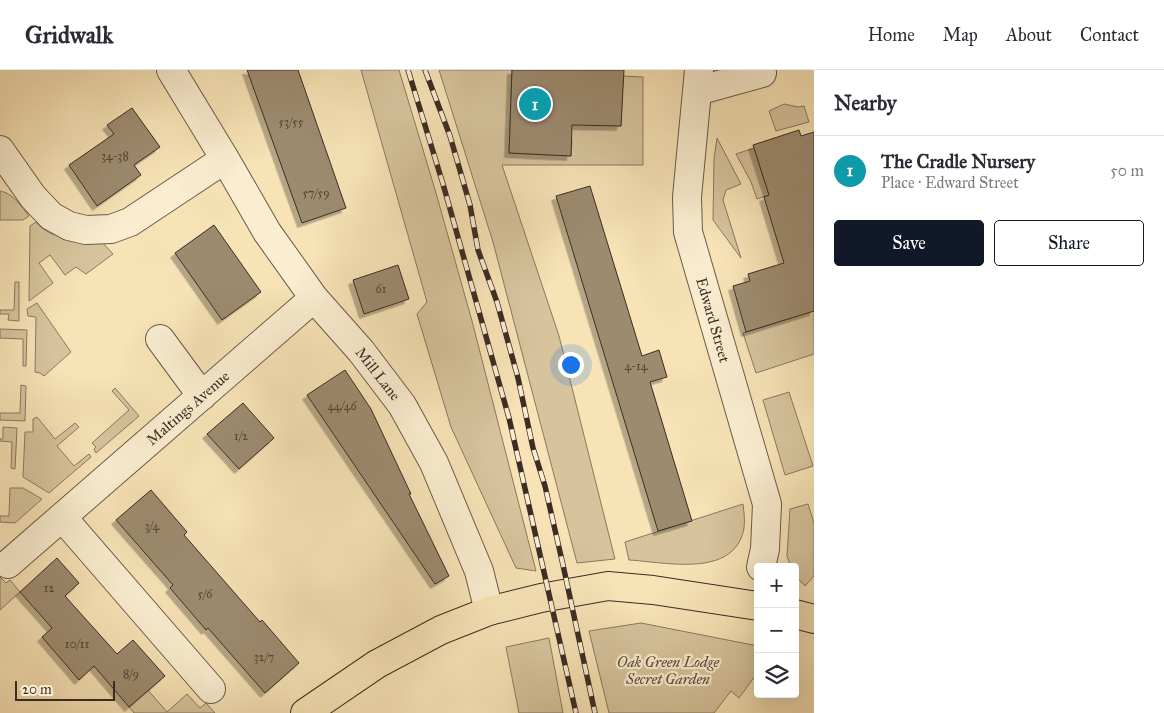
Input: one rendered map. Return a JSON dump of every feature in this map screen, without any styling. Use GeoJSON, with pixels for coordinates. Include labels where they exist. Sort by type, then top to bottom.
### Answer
{"type":"FeatureCollection","features":[{"type":"Feature","properties":{"kind":"main road"},"geometry":{"type":"LineString","coordinates":[[306,712],[377,664],[441,630],[489,612],[541,598],[608,586],[754,599]]}},
{"type":"Feature","properties":{"kind":"main road"},"geometry":{"type":"LineString","coordinates":[[799,615],[814,618]]}},
{"type":"Feature","properties":{"kind":"street","name":"Mill Lane"},"geometry":{"type":"LineString","coordinates":[[171,70],[225,158],[267,232],[314,298],[361,350],[402,405],[434,463],[479,571],[489,612]]}},
{"type":"Feature","properties":{"kind":"street"},"geometry":{"type":"LineString","coordinates":[[698,80],[762,73]]}},
{"type":"Feature","properties":{"kind":"street","name":"Edward Street"},"geometry":{"type":"LineString","coordinates":[[698,80],[687,197],[688,232],[767,504],[765,548],[762,563]]}},
{"type":"Feature","properties":{"kind":"street"},"geometry":{"type":"LineString","coordinates":[[1,154],[33,197],[51,216],[69,226],[86,230],[110,229],[130,222],[225,158]]}},
{"type":"Feature","properties":{"kind":"street","name":"Maltings Avenue"},"geometry":{"type":"LineString","coordinates":[[8,564],[314,298]]}},
{"type":"Feature","properties":{"kind":"street"},"geometry":{"type":"LineString","coordinates":[[160,339],[202,396]]}},
{"type":"Feature","properties":{"kind":"street"},"geometry":{"type":"LineString","coordinates":[[62,517],[211,689]]}},
{"type":"Feature","properties":{"kind":"green space"},"geometry":{"type":"Polygon","coordinates":[[[361,70],[399,70],[472,321],[536,571],[516,568],[451,427],[417,314],[427,302],[361,70]]]}},
{"type":"Feature","properties":{"kind":"green space"},"geometry":{"type":"Polygon","coordinates":[[[439,70],[512,70],[509,153],[571,156],[572,140],[559,140],[561,86],[587,125],[621,126],[623,76],[643,77],[643,165],[502,165],[559,336],[615,559],[577,563],[493,242],[439,70]]]}},
{"type":"Feature","properties":{"kind":"green space"},"geometry":{"type":"Polygon","coordinates":[[[784,104],[798,107],[804,106],[809,122],[776,131],[769,111],[784,104]]]}},
{"type":"Feature","properties":{"kind":"green space"},"geometry":{"type":"Polygon","coordinates":[[[717,138],[741,184],[726,190],[723,200],[741,258],[713,220],[714,159],[717,138]]]}},
{"type":"Feature","properties":{"kind":"green space"},"geometry":{"type":"Polygon","coordinates":[[[754,148],[769,195],[757,199],[751,182],[736,154],[754,148]]]}},
{"type":"Feature","properties":{"kind":"green space"},"geometry":{"type":"Polygon","coordinates":[[[0,191],[13,197],[29,216],[23,220],[0,220],[0,191]]]}},
{"type":"Feature","properties":{"kind":"green space"},"geometry":{"type":"Polygon","coordinates":[[[36,222],[49,233],[57,236],[100,240],[113,254],[86,274],[76,267],[65,275],[50,255],[39,263],[53,283],[29,301],[30,226],[36,222]]]}},
{"type":"Feature","properties":{"kind":"green space"},"geometry":{"type":"Polygon","coordinates":[[[15,282],[19,282],[19,321],[8,320],[9,314],[0,314],[0,310],[14,310],[15,282]]]}},
{"type":"Feature","properties":{"kind":"green space"},"geometry":{"type":"Polygon","coordinates":[[[37,303],[71,352],[44,376],[35,372],[36,317],[28,316],[27,309],[37,303]]]}},
{"type":"Feature","properties":{"kind":"green space"},"geometry":{"type":"Polygon","coordinates":[[[814,311],[814,354],[756,373],[743,333],[814,311]]]}},
{"type":"Feature","properties":{"kind":"green space"},"geometry":{"type":"Polygon","coordinates":[[[0,329],[27,330],[26,366],[23,366],[23,339],[0,338],[0,329]]]}},
{"type":"Feature","properties":{"kind":"green space"},"geometry":{"type":"Polygon","coordinates":[[[21,385],[26,386],[25,421],[0,420],[0,413],[20,413],[21,385]]]}},
{"type":"Feature","properties":{"kind":"green space"},"geometry":{"type":"Polygon","coordinates":[[[115,388],[139,416],[96,453],[94,449],[96,447],[92,443],[129,410],[112,391],[115,388]]]}},
{"type":"Feature","properties":{"kind":"green space"},"geometry":{"type":"Polygon","coordinates":[[[789,392],[813,466],[785,475],[763,400],[789,392]]]}},
{"type":"Feature","properties":{"kind":"green space"},"geometry":{"type":"Polygon","coordinates":[[[37,417],[55,439],[75,423],[79,427],[57,446],[74,466],[89,454],[91,457],[49,493],[23,477],[25,432],[33,432],[33,419],[37,417]]]}},
{"type":"Feature","properties":{"kind":"green space"},"geometry":{"type":"Polygon","coordinates":[[[3,427],[17,428],[15,469],[11,468],[12,442],[0,441],[0,439],[3,439],[3,427]]]}},
{"type":"Feature","properties":{"kind":"green space"},"geometry":{"type":"Polygon","coordinates":[[[10,488],[23,488],[42,499],[15,523],[0,522],[0,516],[9,516],[10,488]]]}},
{"type":"Feature","properties":{"kind":"green space"},"geometry":{"type":"Polygon","coordinates":[[[743,504],[744,528],[738,544],[727,555],[713,561],[697,564],[629,560],[625,542],[743,504]]]}},
{"type":"Feature","properties":{"kind":"green space"},"geometry":{"type":"Polygon","coordinates":[[[808,504],[814,523],[814,576],[805,586],[799,580],[799,563],[790,563],[787,556],[790,509],[808,504]]]}},
{"type":"Feature","properties":{"kind":"green space"},"geometry":{"type":"Polygon","coordinates":[[[0,577],[6,583],[10,580],[20,592],[0,610],[0,577]]]}},
{"type":"Feature","properties":{"kind":"green space","name":"Oak Green Lodge Secret Garden"},"geometry":{"type":"Polygon","coordinates":[[[641,623],[754,645],[754,677],[739,698],[731,691],[714,713],[609,713],[589,631],[641,623]]]}},
{"type":"Feature","properties":{"kind":"green space"},"geometry":{"type":"Polygon","coordinates":[[[549,638],[563,713],[519,713],[506,647],[549,638]]]}},
{"type":"Feature","properties":{"kind":"green space"},"geometry":{"type":"Polygon","coordinates":[[[148,690],[167,712],[187,694],[200,708],[206,703],[215,713],[134,713],[129,707],[148,690]]]}},
{"type":"Feature","properties":{"kind":"building"},"geometry":{"type":"Polygon","coordinates":[[[247,70],[298,70],[346,208],[302,223],[247,70]]]}},
{"type":"Feature","properties":{"kind":"building"},"geometry":{"type":"Polygon","coordinates":[[[512,70],[624,70],[621,126],[572,125],[571,156],[509,153],[512,70]]]}},
{"type":"Feature","properties":{"kind":"building"},"geometry":{"type":"Polygon","coordinates":[[[132,108],[160,147],[134,165],[141,175],[97,206],[69,165],[114,134],[107,125],[132,108]]]}},
{"type":"Feature","properties":{"kind":"building"},"geometry":{"type":"Polygon","coordinates":[[[799,130],[801,136],[814,132],[814,311],[746,332],[733,286],[750,281],[748,274],[784,263],[764,197],[769,195],[753,145],[799,130]]]}},
{"type":"Feature","properties":{"kind":"building"},"geometry":{"type":"Polygon","coordinates":[[[590,186],[642,356],[659,350],[667,377],[650,382],[692,521],[658,531],[556,196],[590,186]]]}},
{"type":"Feature","properties":{"kind":"building"},"geometry":{"type":"Polygon","coordinates":[[[214,225],[261,292],[222,320],[175,253],[214,225]]]}},
{"type":"Feature","properties":{"kind":"building"},"geometry":{"type":"Polygon","coordinates":[[[398,265],[409,299],[364,314],[353,280],[398,265]]]}},
{"type":"Feature","properties":{"kind":"building"},"geometry":{"type":"Polygon","coordinates":[[[345,370],[371,409],[411,494],[409,494],[449,576],[435,584],[307,395],[345,370]]]}},
{"type":"Feature","properties":{"kind":"building"},"geometry":{"type":"Polygon","coordinates":[[[243,403],[274,438],[239,469],[207,434],[243,403]]]}},
{"type":"Feature","properties":{"kind":"building"},"geometry":{"type":"Polygon","coordinates":[[[151,490],[187,532],[184,535],[260,622],[262,620],[299,663],[265,693],[208,628],[206,630],[170,588],[173,585],[116,520],[151,490]]]}},
{"type":"Feature","properties":{"kind":"building"},"geometry":{"type":"Polygon","coordinates":[[[57,558],[79,583],[65,596],[117,654],[133,640],[165,676],[129,707],[94,666],[79,680],[42,637],[52,628],[20,592],[57,558]]]}},
{"type":"Feature","properties":{"kind":"railway"},"geometry":{"type":"LineString","coordinates":[[408,70],[443,184],[509,418],[576,713]]}},
{"type":"Feature","properties":{"kind":"railway"},"geometry":{"type":"LineString","coordinates":[[425,70],[450,136],[470,205],[478,250],[497,302],[518,378],[533,448],[545,486],[595,713]]}},
{"type":"Feature","properties":{"kind":"place","name":"The Cradle Nursery"},"geometry":{"type":"Point","coordinates":[535,104]}}]}
